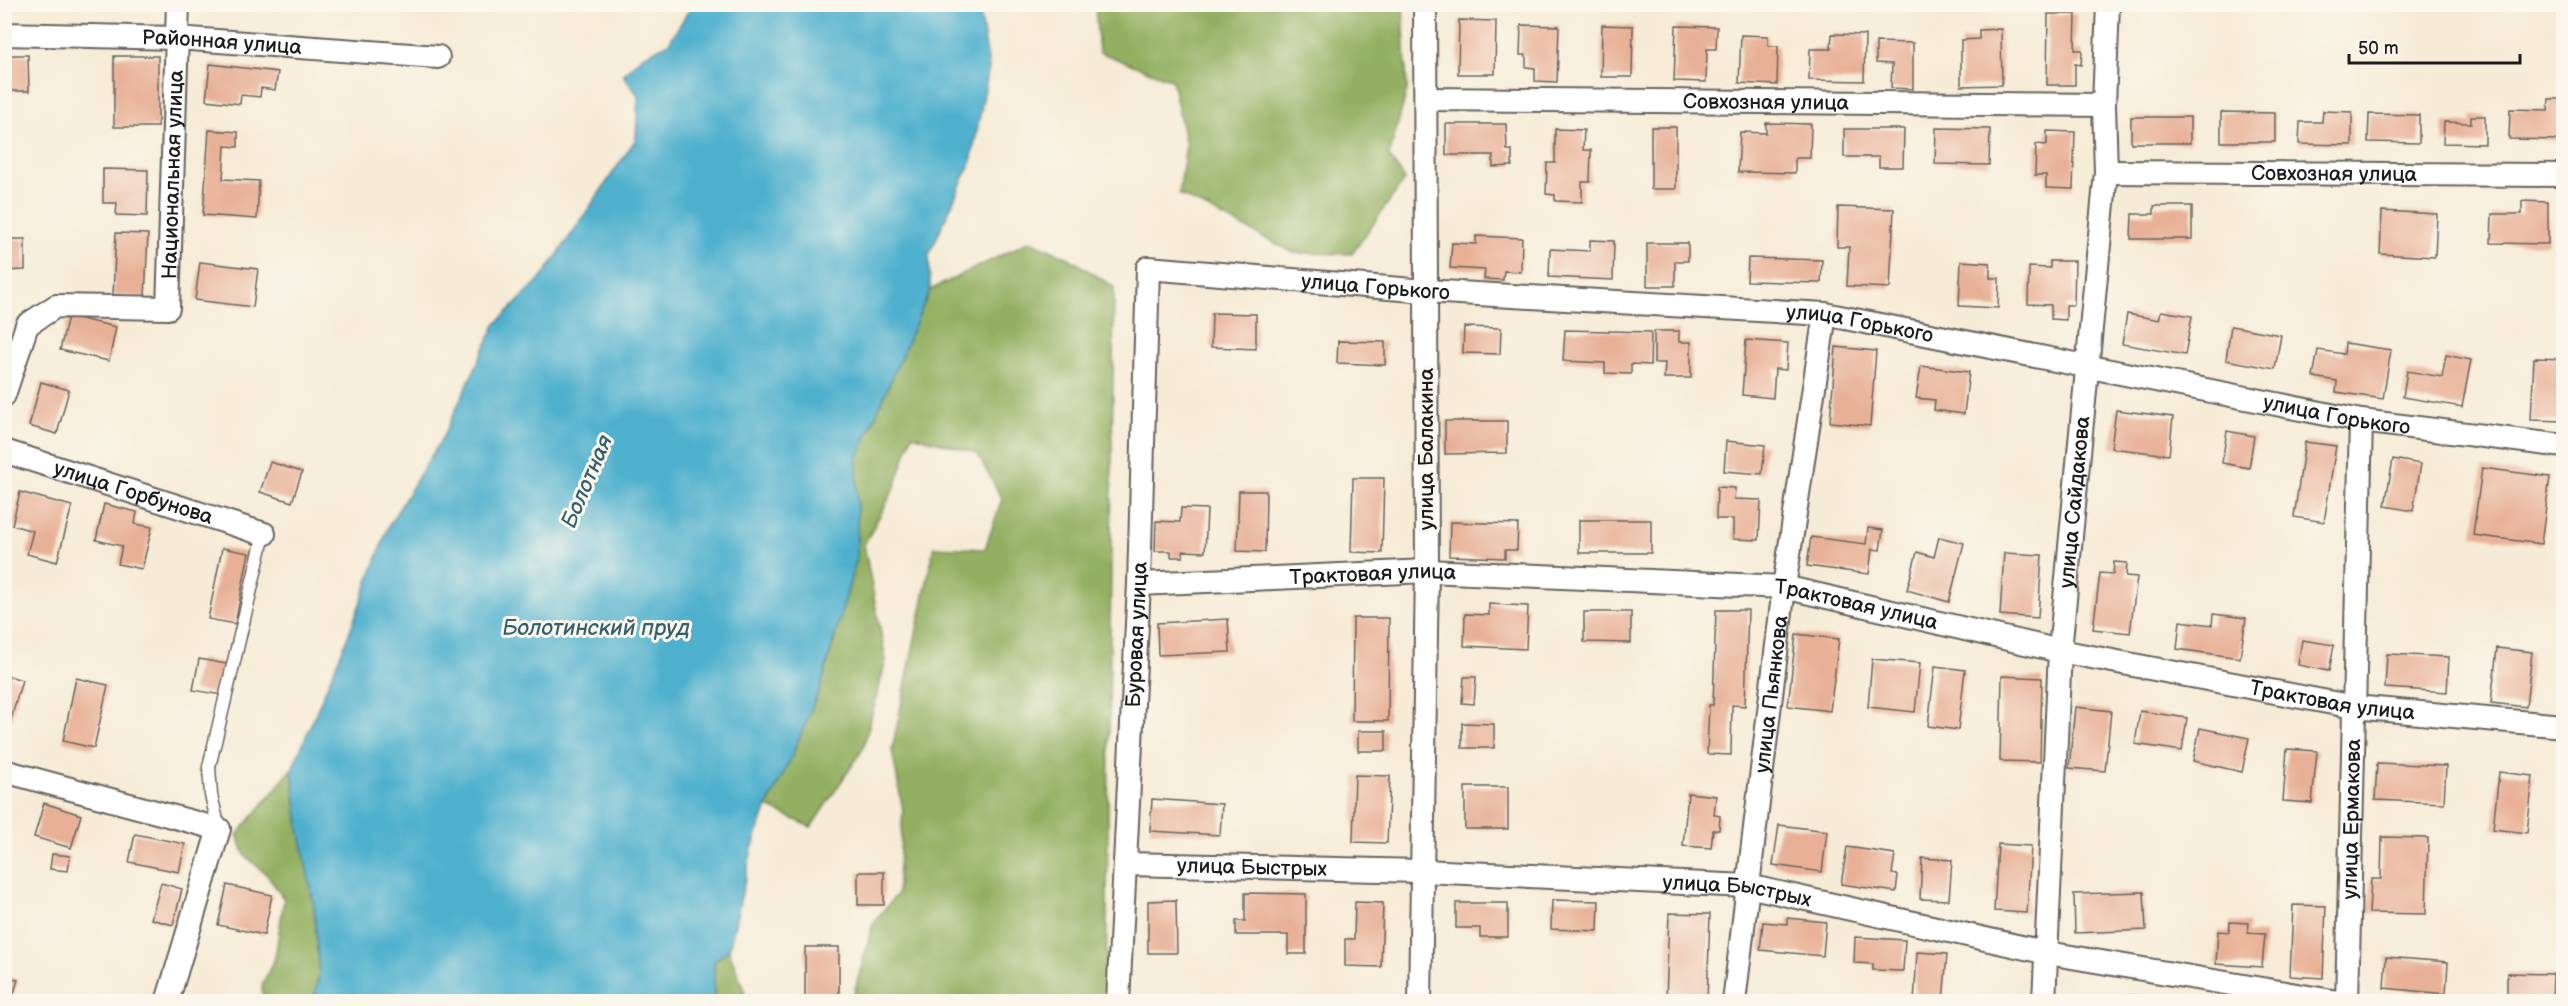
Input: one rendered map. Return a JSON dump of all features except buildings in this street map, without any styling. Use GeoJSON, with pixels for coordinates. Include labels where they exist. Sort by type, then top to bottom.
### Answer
{"type":"FeatureCollection","features":[{"type":"Feature","properties":{"kind":"street","name":"Национальная улица"},"geometry":{"type":"LineString","coordinates":[[4,394],[27,325],[56,306],[168,308],[178,4]]}},
{"type":"Feature","properties":{"kind":"street","name":"улица Балакина"},"geometry":{"type":"LineString","coordinates":[[1420,1002],[1426,572],[1427,99],[1425,4]]}},
{"type":"Feature","properties":{"kind":"street","name":"улица Сайдакова"},"geometry":{"type":"LineString","coordinates":[[2044,1002],[2060,651],[2085,367],[2106,172],[2104,105],[2108,4]]}},
{"type":"Feature","properties":{"kind":"street","name":"Районная улица"},"geometry":{"type":"LineString","coordinates":[[4,34],[176,38],[438,57]]}},
{"type":"Feature","properties":{"kind":"street","name":"Совхозная улица"},"geometry":{"type":"LineString","coordinates":[[1427,99],[2104,105]]}},
{"type":"Feature","properties":{"kind":"street","name":"Совхозная улица"},"geometry":{"type":"LineString","coordinates":[[2106,172],[2564,175]]}},
{"type":"Feature","properties":{"kind":"street","name":"улица Горького"},"geometry":{"type":"LineString","coordinates":[[1148,268],[1425,291],[1825,314],[2361,421],[2564,446]]}},
{"type":"Feature","properties":{"kind":"street","name":"Буровая улица"},"geometry":{"type":"LineString","coordinates":[[1119,1002],[1139,584],[1148,268]]}},
{"type":"Feature","properties":{"kind":"street","name":"улица Пьянкова"},"geometry":{"type":"LineString","coordinates":[[1734,1002],[1784,587],[1825,314]]}},
{"type":"Feature","properties":{"kind":"street","name":"улица Ермакова"},"geometry":{"type":"LineString","coordinates":[[2347,1002],[2361,421]]}},
{"type":"Feature","properties":{"kind":"street","name":"улица Горбунова"},"geometry":{"type":"LineString","coordinates":[[4,451],[264,534]]}},
{"type":"Feature","properties":{"kind":"street","name":"Трактовая улица"},"geometry":{"type":"LineString","coordinates":[[1139,584],[1426,572],[1784,587],[2060,651],[2354,707],[2564,726]]}},
{"type":"Feature","properties":{"kind":"street"},"geometry":{"type":"LineString","coordinates":[[4,771],[219,829],[167,1002]]}},
{"type":"Feature","properties":{"kind":"street","name":"улица Быстрых"},"geometry":{"type":"LineString","coordinates":[[1126,864],[1422,871],[1748,886],[2048,953],[2338,1002]]}},
{"type":"Feature","properties":{"kind":"lane"},"geometry":{"type":"LineString","coordinates":[[219,829],[211,795],[209,767],[264,534]]}},
{"type":"Feature","properties":{"kind":"green space"},"geometry":{"type":"Polygon","coordinates":[[[1095,5],[1403,5],[1407,90],[1389,156],[1405,179],[1352,254],[1294,253],[1179,194],[1186,145],[1172,80],[1099,52],[1095,5]]]}},
{"type":"Feature","properties":{"kind":"green space"},"geometry":{"type":"Polygon","coordinates":[[[1030,241],[1069,258],[1114,287],[1106,1001],[852,1001],[873,923],[897,894],[903,810],[892,750],[934,547],[985,549],[1002,499],[977,453],[912,435],[895,487],[864,545],[886,660],[863,749],[811,827],[767,807],[791,758],[821,686],[857,557],[856,459],[930,290],[1030,241]]]}},
{"type":"Feature","properties":{"kind":"green space"},"geometry":{"type":"Polygon","coordinates":[[[292,769],[300,833],[314,906],[319,973],[314,1001],[263,1001],[262,985],[275,958],[284,899],[268,876],[245,855],[237,835],[292,769]]]}},
{"type":"Feature","properties":{"kind":"green space"},"geometry":{"type":"Polygon","coordinates":[[[729,950],[748,1001],[714,1001],[714,961],[729,950]]]}},
{"type":"Feature","properties":{"kind":"water","name":"Болотинский пруд"},"geometry":{"type":"Polygon","coordinates":[[[692,5],[979,5],[989,68],[971,162],[929,255],[930,290],[857,459],[857,557],[821,686],[791,758],[767,806],[752,849],[729,950],[714,961],[714,1001],[314,1001],[319,973],[314,906],[300,833],[292,769],[347,639],[389,525],[444,435],[495,325],[543,276],[636,139],[638,95],[623,75],[641,57],[669,43],[692,5]]]}},
{"type":"Feature","properties":{"kind":"water label","name":"Болотная"},"geometry":{"type":"Point","coordinates":[586,481]}}]}
